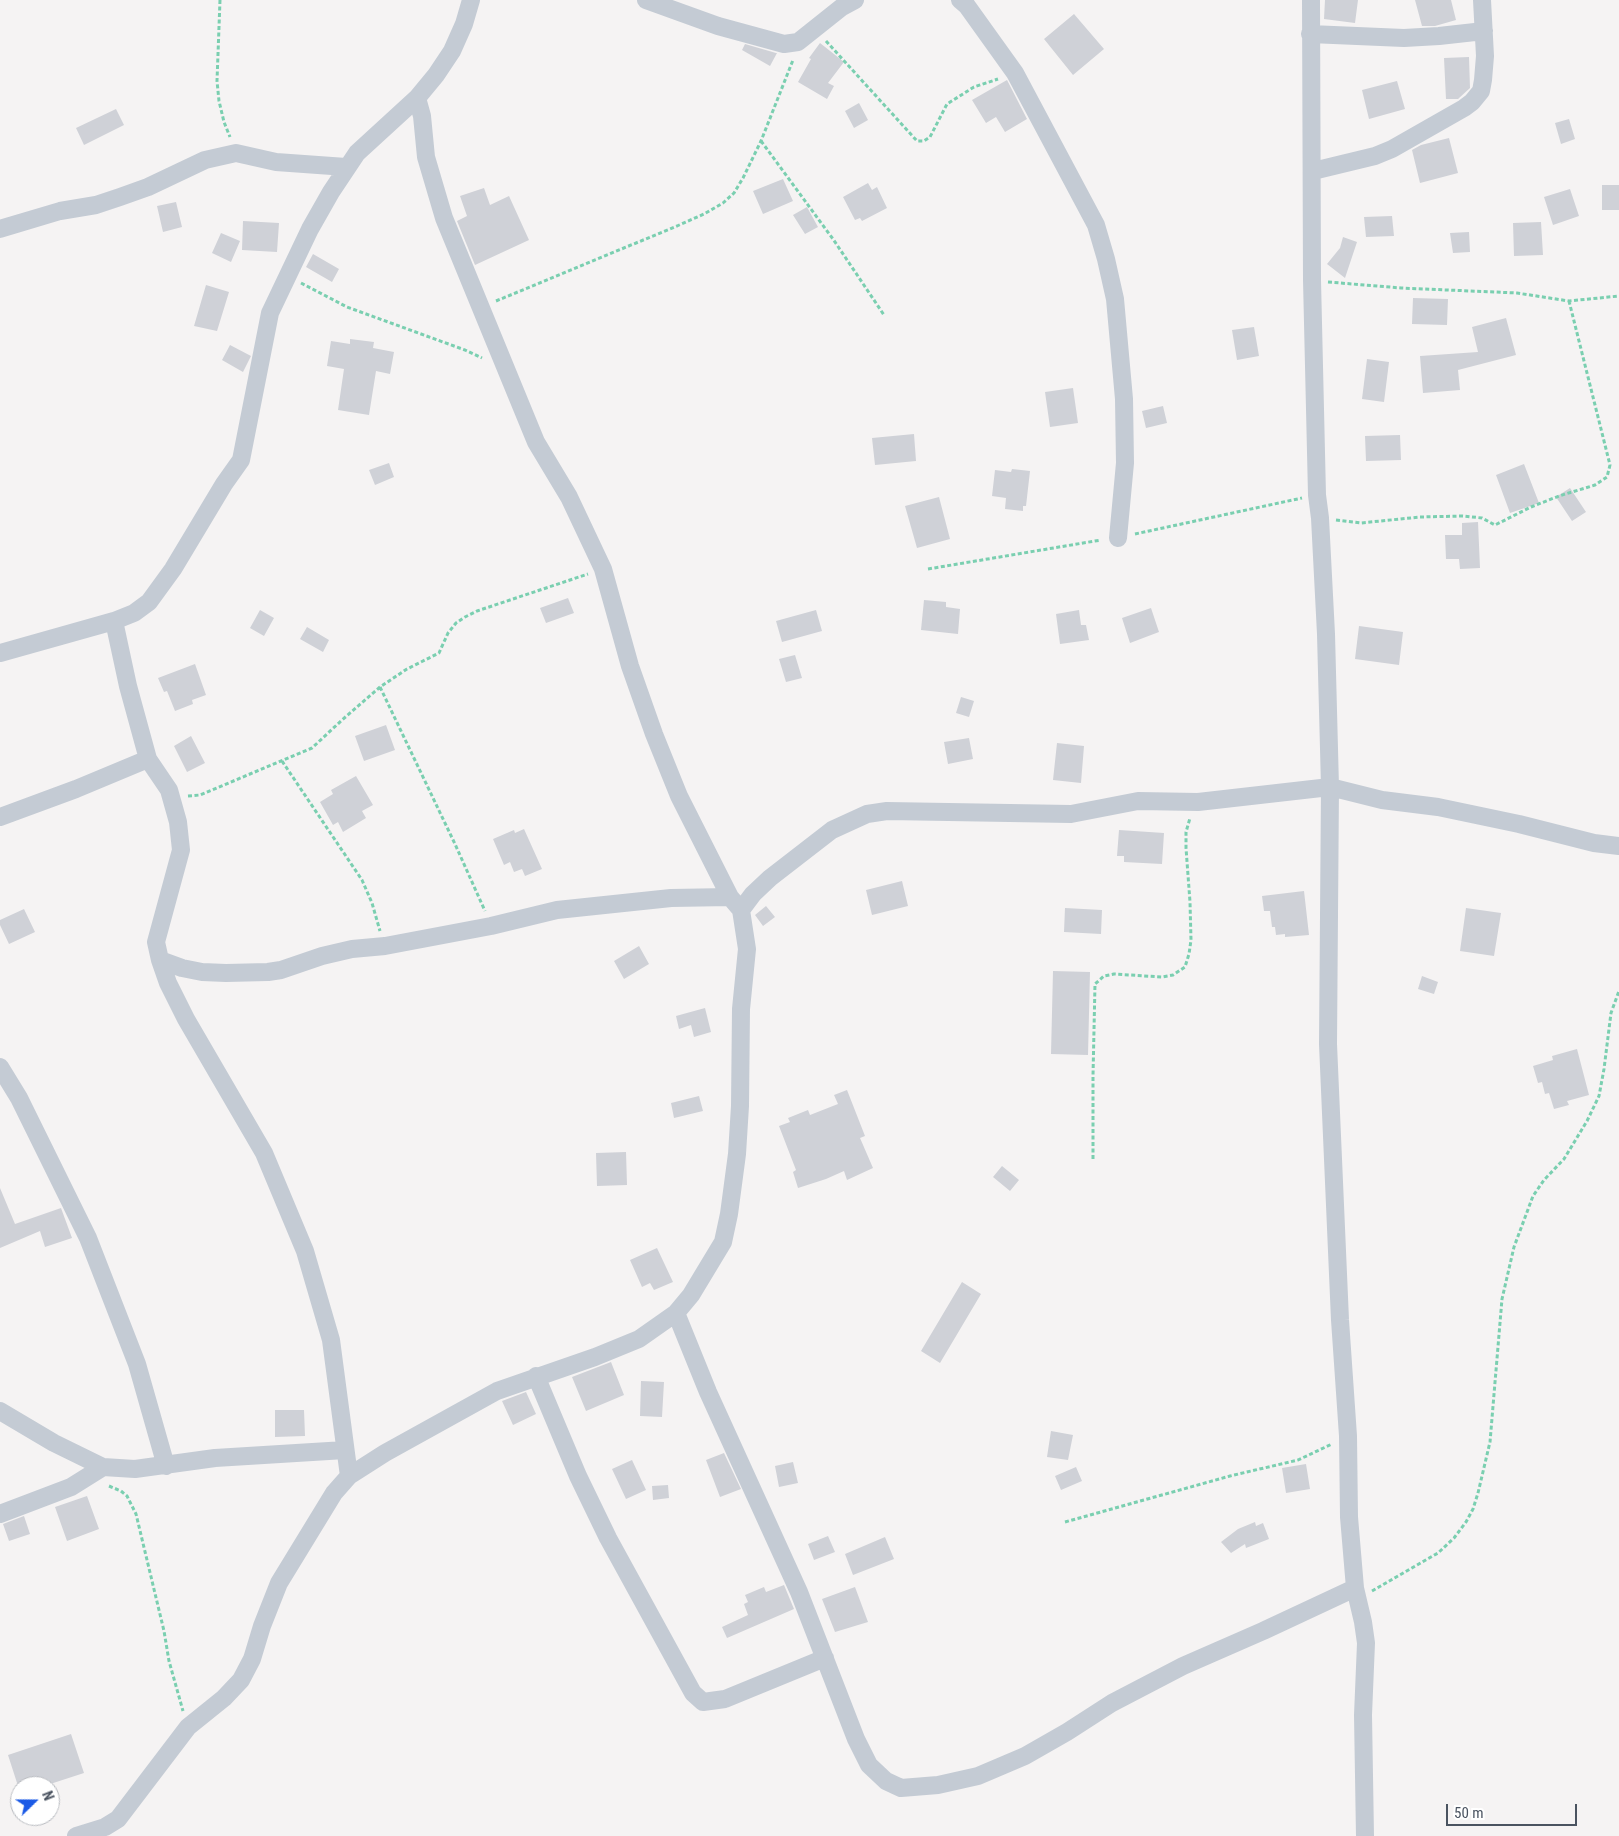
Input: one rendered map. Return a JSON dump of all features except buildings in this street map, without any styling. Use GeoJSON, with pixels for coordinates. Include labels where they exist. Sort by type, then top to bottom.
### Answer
{"type":"FeatureCollection","features":[{"type":"Feature","properties":{"kind":"street"},"geometry":{"type":"LineString","coordinates":[[0,653],[114,621],[134,613],[149,602],[173,569],[224,484],[241,460],[270,313],[310,230],[346,167],[357,153],[417,98],[436,75],[452,51],[464,24],[471,0]]}},
{"type":"Feature","properties":{"kind":"street"},"geometry":{"type":"LineString","coordinates":[[646,0],[718,26],[784,44],[798,42],[842,7],[855,0]]}},
{"type":"Feature","properties":{"kind":"street"},"geometry":{"type":"LineString","coordinates":[[960,0],[967,6],[1015,73],[1096,225],[1115,299],[1124,399],[1125,463],[1118,538]]}},
{"type":"Feature","properties":{"kind":"street"},"geometry":{"type":"LineString","coordinates":[[1311,0],[1312,280],[1317,495],[1320,518],[1330,787],[1328,1044],[1340,1320],[1348,1436],[1349,1516],[1355,1588],[1366,1643],[1363,1715],[1365,1836]]}},
{"type":"Feature","properties":{"kind":"street"},"geometry":{"type":"LineString","coordinates":[[1313,171],[1375,156],[1392,149],[1472,102],[1481,90],[1483,80],[1485,56],[1482,0]]}},
{"type":"Feature","properties":{"kind":"street"},"geometry":{"type":"LineString","coordinates":[[1310,34],[1404,38],[1484,31]]}},
{"type":"Feature","properties":{"kind":"street"},"geometry":{"type":"LineString","coordinates":[[76,1836],[105,1827],[118,1819],[188,1727],[224,1698],[241,1680],[252,1659],[262,1626],[279,1583],[334,1493],[349,1476],[384,1453],[497,1390],[595,1357],[639,1339],[676,1314],[691,1295],[723,1242],[729,1214],[740,1115],[741,1009],[747,949],[736,904],[679,796],[654,734],[630,666],[603,569],[569,497],[536,442],[444,218],[426,157],[422,116],[417,98]]}},
{"type":"Feature","properties":{"kind":"street"},"geometry":{"type":"LineString","coordinates":[[0,230],[60,211],[96,205],[148,187],[205,160],[236,154],[276,162],[346,167]]}},
{"type":"Feature","properties":{"kind":"street"},"geometry":{"type":"LineString","coordinates":[[114,621],[128,686],[148,759],[169,790],[178,822],[181,850],[156,942],[160,960],[168,983],[186,1019],[264,1153],[304,1251],[331,1340],[349,1476]]}},
{"type":"Feature","properties":{"kind":"street"},"geometry":{"type":"LineString","coordinates":[[0,817],[76,789],[148,759]]}},
{"type":"Feature","properties":{"kind":"street"},"geometry":{"type":"LineString","coordinates":[[160,960],[182,968],[202,972],[268,972],[345,951],[385,946],[491,926],[557,910],[671,898],[736,904],[753,894],[770,878],[832,830],[867,814],[887,811],[1071,814],[1138,801],[1198,802],[1330,787],[1382,800],[1438,807],[1519,824],[1594,843],[1619,846]]}},
{"type":"Feature","properties":{"kind":"street"},"geometry":{"type":"LineString","coordinates":[[0,1068],[19,1098],[88,1238],[137,1364],[166,1466]]}},
{"type":"Feature","properties":{"kind":"street"},"geometry":{"type":"LineString","coordinates":[[676,1314],[708,1392],[799,1592],[856,1739],[869,1765],[886,1781],[901,1788],[938,1785],[978,1776],[1025,1756],[1068,1732],[1112,1703],[1167,1674],[1355,1588]]}},
{"type":"Feature","properties":{"kind":"street"},"geometry":{"type":"LineString","coordinates":[[536,1376],[578,1476],[608,1538],[693,1693],[703,1702],[725,1699],[825,1658]]}},
{"type":"Feature","properties":{"kind":"street"},"geometry":{"type":"LineString","coordinates":[[0,1411],[54,1443],[103,1467],[135,1469],[215,1458],[345,1450]]}},
{"type":"Feature","properties":{"kind":"street"},"geometry":{"type":"LineString","coordinates":[[0,1514],[71,1486],[103,1467]]}},
{"type":"Feature","properties":{"kind":"path"},"geometry":{"type":"LineString","coordinates":[[220,0],[217,58],[219,101],[224,122],[236,154]]}},
{"type":"Feature","properties":{"kind":"path"},"geometry":{"type":"LineString","coordinates":[[814,28],[917,141],[924,141],[930,137],[947,104],[974,87],[1015,73]]}},
{"type":"Feature","properties":{"kind":"path"},"geometry":{"type":"LineString","coordinates":[[481,308],[704,214],[723,203],[734,193],[762,141],[794,58],[798,42]]}},
{"type":"Feature","properties":{"kind":"path"},"geometry":{"type":"LineString","coordinates":[[762,141],[884,315]]}},
{"type":"Feature","properties":{"kind":"path"},"geometry":{"type":"LineString","coordinates":[[288,276],[347,307],[465,350],[506,369]]}},
{"type":"Feature","properties":{"kind":"path"},"geometry":{"type":"LineString","coordinates":[[1312,280],[1401,288],[1517,293],[1569,301],[1619,296]]}},
{"type":"Feature","properties":{"kind":"path"},"geometry":{"type":"LineString","coordinates":[[1320,518],[1361,523],[1420,517],[1463,516],[1482,518],[1495,525],[1545,501],[1602,482],[1607,477],[1610,465],[1569,301]]}},
{"type":"Feature","properties":{"kind":"path"},"geometry":{"type":"LineString","coordinates":[[169,790],[185,796],[200,795],[312,748],[380,687],[407,668],[439,653],[448,633],[465,616],[603,569]]}},
{"type":"Feature","properties":{"kind":"path"},"geometry":{"type":"LineString","coordinates":[[380,687],[455,844],[491,926]]}},
{"type":"Feature","properties":{"kind":"path"},"geometry":{"type":"LineString","coordinates":[[282,761],[362,880],[372,903],[385,946]]}},
{"type":"Feature","properties":{"kind":"path"},"geometry":{"type":"LineString","coordinates":[[1093,1159],[1095,984],[1104,976],[1162,977],[1173,975],[1185,968],[1191,940],[1186,832],[1192,811],[1198,802]]}},
{"type":"Feature","properties":{"kind":"path"},"geometry":{"type":"LineString","coordinates":[[1355,1588],[1373,1591],[1438,1553],[1454,1538],[1473,1509],[1490,1442],[1501,1307],[1507,1272],[1514,1247],[1533,1196],[1544,1180],[1564,1159],[1587,1121],[1599,1096],[1611,1013],[1619,991]]}},
{"type":"Feature","properties":{"kind":"path"},"geometry":{"type":"LineString","coordinates":[[1065,1522],[1230,1476],[1298,1460],[1348,1436]]}},
{"type":"Feature","properties":{"kind":"path"},"geometry":{"type":"LineString","coordinates":[[84,1479],[113,1487],[127,1496],[131,1502],[136,1514],[178,1698],[188,1727]]}}]}
